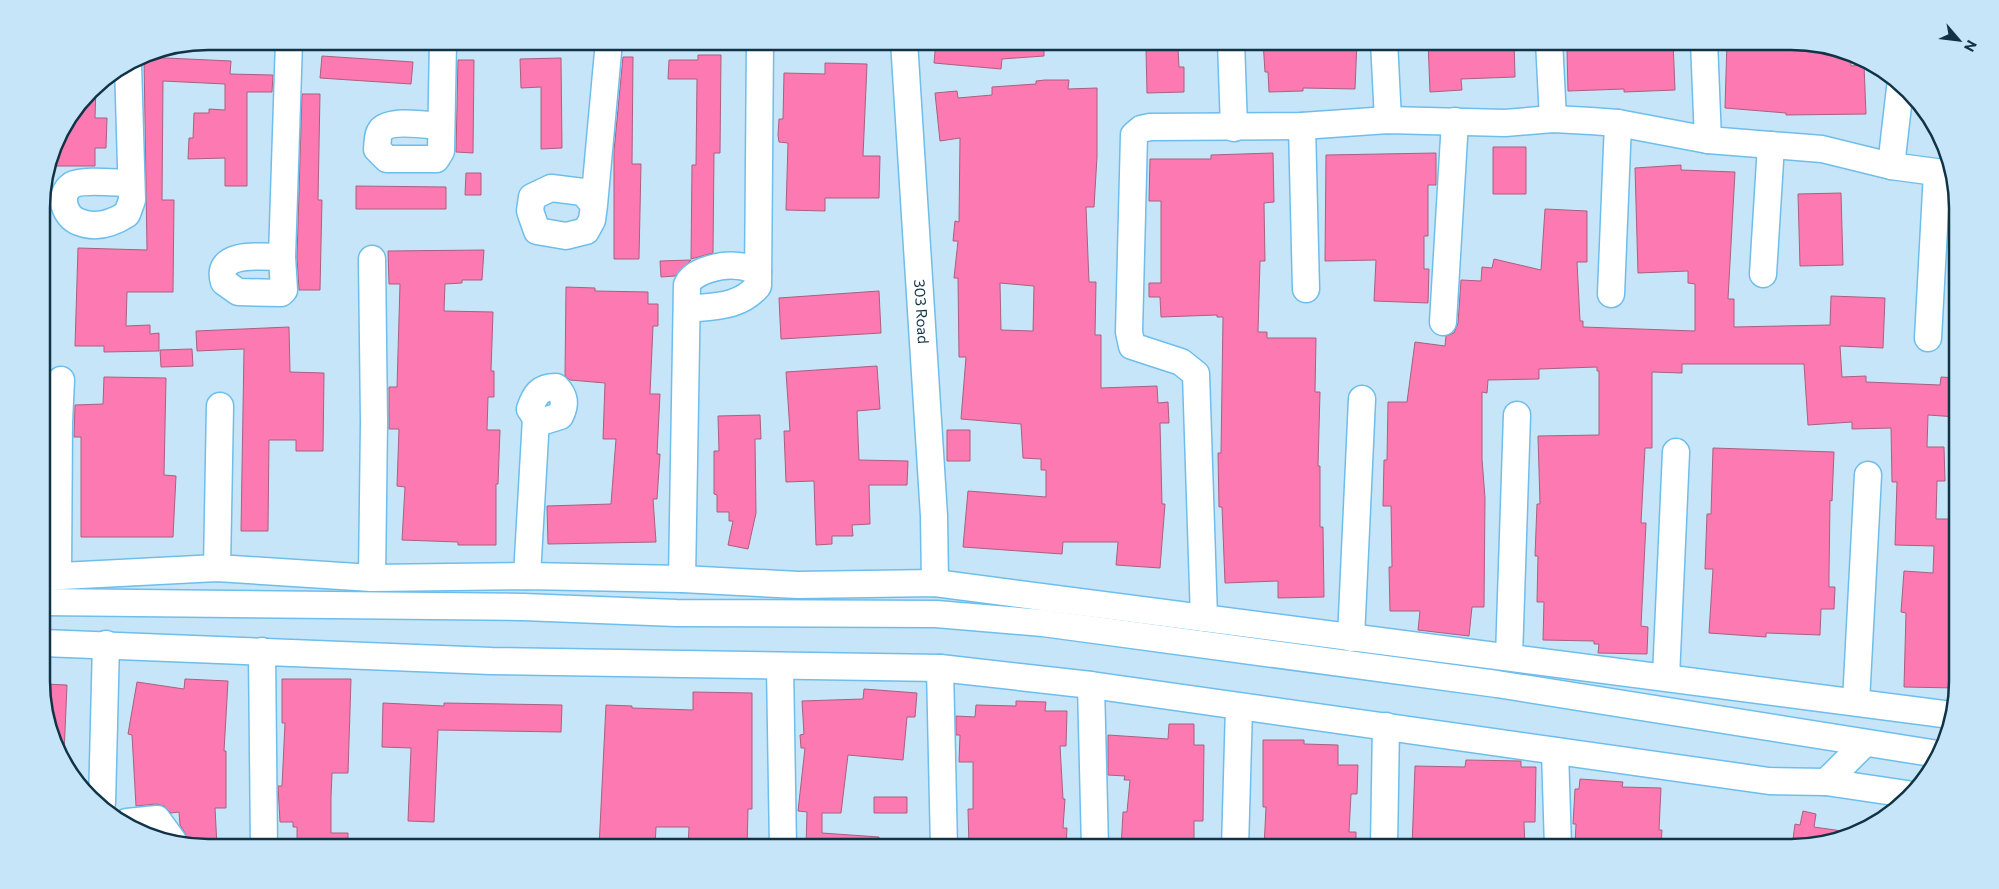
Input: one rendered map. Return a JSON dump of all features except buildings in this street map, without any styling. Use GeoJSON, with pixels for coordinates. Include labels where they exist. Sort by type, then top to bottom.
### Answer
{"type":"FeatureCollection","features":[{"type":"Feature","properties":{"kind":"street"},"geometry":{"type":"LineString","coordinates":[[282,256],[289,50]]}},
{"type":"Feature","properties":{"kind":"street"},"geometry":{"type":"LineString","coordinates":[[440,126],[443,50]]}},
{"type":"Feature","properties":{"kind":"street"},"geometry":{"type":"LineString","coordinates":[[594,205],[608,50]]}},
{"type":"Feature","properties":{"kind":"street"},"geometry":{"type":"LineString","coordinates":[[687,309],[738,303],[749,296],[758,286],[760,50]]}},
{"type":"Feature","properties":{"kind":"street","name":"303 Road"},"geometry":{"type":"LineString","coordinates":[[905,50],[934,516],[934,583]]}},
{"type":"Feature","properties":{"kind":"street"},"geometry":{"type":"LineString","coordinates":[[1231,50],[1234,128]]}},
{"type":"Feature","properties":{"kind":"street"},"geometry":{"type":"LineString","coordinates":[[1384,50],[1388,120]]}},
{"type":"Feature","properties":{"kind":"street"},"geometry":{"type":"LineString","coordinates":[[1549,50],[1553,119]]}},
{"type":"Feature","properties":{"kind":"street"},"geometry":{"type":"LineString","coordinates":[[1704,50],[1708,140]]}},
{"type":"Feature","properties":{"kind":"street"},"geometry":{"type":"LineString","coordinates":[[128,72],[130,183]]}},
{"type":"Feature","properties":{"kind":"street"},"geometry":{"type":"LineString","coordinates":[[1891,166],[1899,93]]}},
{"type":"Feature","properties":{"kind":"street"},"geometry":{"type":"LineString","coordinates":[[1204,618],[1196,374],[1181,362],[1132,346],[1129,332],[1134,135],[1141,129],[1150,127],[1234,128],[1302,126],[1388,120],[1505,123],[1553,119],[1618,123],[1708,140],[1822,149],[1891,166],[1944,174],[1928,338]]}},
{"type":"Feature","properties":{"kind":"street"},"geometry":{"type":"LineString","coordinates":[[1443,322],[1455,121]]}},
{"type":"Feature","properties":{"kind":"street"},"geometry":{"type":"LineString","coordinates":[[1610,294],[1618,123]]}},
{"type":"Feature","properties":{"kind":"street"},"geometry":{"type":"LineString","coordinates":[[1302,126],[1306,289]]}},
{"type":"Feature","properties":{"kind":"street"},"geometry":{"type":"LineString","coordinates":[[1763,274],[1771,145]]}},
{"type":"Feature","properties":{"kind":"street"},"geometry":{"type":"LineString","coordinates":[[372,259],[374,422],[372,578]]}},
{"type":"Feature","properties":{"kind":"street"},"geometry":{"type":"LineString","coordinates":[[682,579],[686,293],[690,278],[702,272],[737,266],[758,271]]}},
{"type":"Feature","properties":{"kind":"street"},"geometry":{"type":"LineString","coordinates":[[61,380],[59,422],[60,576],[83,603]]}},
{"type":"Feature","properties":{"kind":"street"},"geometry":{"type":"LineString","coordinates":[[1351,638],[1362,399]]}},
{"type":"Feature","properties":{"kind":"street"},"geometry":{"type":"LineString","coordinates":[[217,568],[220,406]]}},
{"type":"Feature","properties":{"kind":"street"},"geometry":{"type":"LineString","coordinates":[[1509,657],[1517,415]]}},
{"type":"Feature","properties":{"kind":"street"},"geometry":{"type":"LineString","coordinates":[[527,576],[536,418]]}},
{"type":"Feature","properties":{"kind":"street"},"geometry":{"type":"LineString","coordinates":[[1666,677],[1676,452]]}},
{"type":"Feature","properties":{"kind":"street"},"geometry":{"type":"LineString","coordinates":[[1856,702],[1868,475]]}},
{"type":"Feature","properties":{"kind":"street"},"geometry":{"type":"LineString","coordinates":[[60,576],[217,568],[372,578],[527,576],[682,579],[798,585],[934,583],[1946,714]]}},
{"type":"Feature","properties":{"kind":"street"},"geometry":{"type":"LineString","coordinates":[[50,602],[522,607],[676,613],[936,614],[1043,623],[1497,684],[1931,753]]}},
{"type":"Feature","properties":{"kind":"street"},"geometry":{"type":"LineString","coordinates":[[50,643],[491,660],[940,668],[1091,685],[1769,781],[1826,782],[1903,793]]}},
{"type":"Feature","properties":{"kind":"street"},"geometry":{"type":"LineString","coordinates":[[102,798],[106,644]]}},
{"type":"Feature","properties":{"kind":"street"},"geometry":{"type":"LineString","coordinates":[[262,651],[264,839]]}},
{"type":"Feature","properties":{"kind":"street"},"geometry":{"type":"LineString","coordinates":[[780,666],[783,839]]}},
{"type":"Feature","properties":{"kind":"street"},"geometry":{"type":"LineString","coordinates":[[940,668],[944,839]]}},
{"type":"Feature","properties":{"kind":"street"},"geometry":{"type":"LineString","coordinates":[[1091,685],[1095,839]]}},
{"type":"Feature","properties":{"kind":"street"},"geometry":{"type":"LineString","coordinates":[[1235,839],[1239,707]]}},
{"type":"Feature","properties":{"kind":"street"},"geometry":{"type":"LineString","coordinates":[[1384,839],[1386,726]]}},
{"type":"Feature","properties":{"kind":"street"},"geometry":{"type":"LineString","coordinates":[[1826,782],[1865,743]]}},
{"type":"Feature","properties":{"kind":"street"},"geometry":{"type":"LineString","coordinates":[[1554,751],[1558,839]]}},
{"type":"Feature","properties":{"kind":"street"},"geometry":{"type":"LineString","coordinates":[[135,821],[157,819],[167,833]]}}]}
